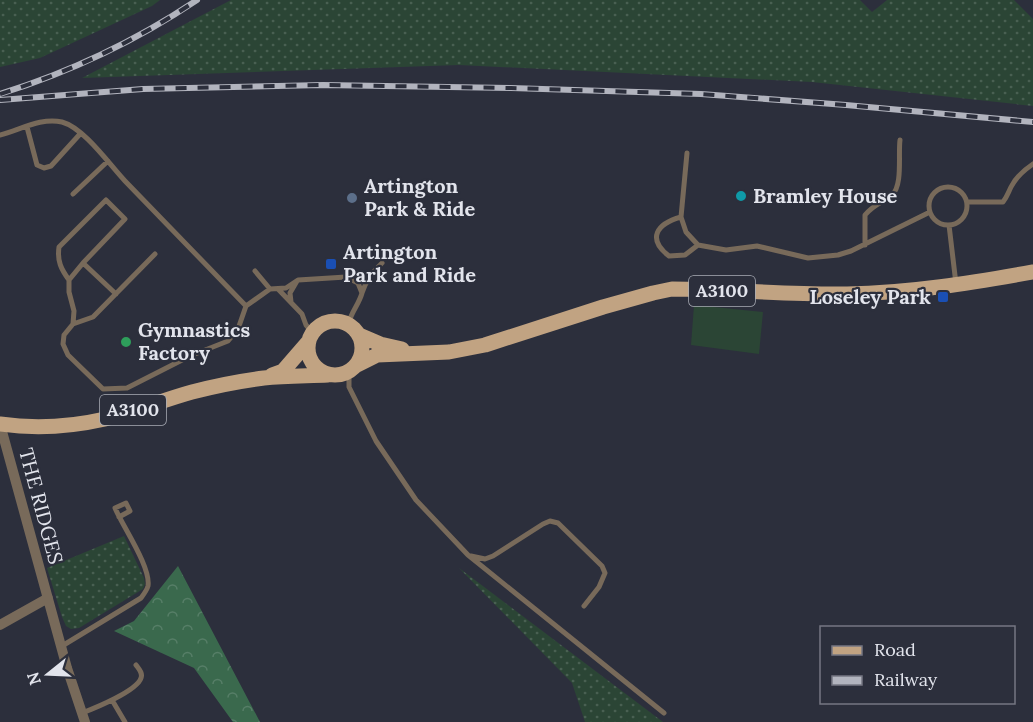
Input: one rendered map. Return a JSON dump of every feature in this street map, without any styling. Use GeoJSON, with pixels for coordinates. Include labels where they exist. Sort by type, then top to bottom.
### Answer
{"type":"FeatureCollection","features":[{"type":"Feature","properties":{"kind":"main road","name":"A3100"},"geometry":{"type":"LineString","coordinates":[[353,369],[377,355],[448,352],[485,345],[613,304],[672,289],[847,294],[906,291],[1033,272]]}},
{"type":"Feature","properties":{"kind":"main road"},"geometry":{"type":"LineString","coordinates":[[332,321],[343,322],[356,331],[362,345],[362,356],[353,369],[339,375],[328,375],[312,362],[308,352],[311,337],[322,325],[332,321]]}},
{"type":"Feature","properties":{"kind":"main road","name":"A3100"},"geometry":{"type":"LineString","coordinates":[[356,331],[380,344],[417,353]]}},
{"type":"Feature","properties":{"kind":"main road","name":"A3100"},"geometry":{"type":"LineString","coordinates":[[264,378],[283,371],[311,337]]}},
{"type":"Feature","properties":{"kind":"main road","name":"A3100"},"geometry":{"type":"LineString","coordinates":[[0,424],[44,427],[105,419],[192,392],[264,378],[328,375]]}},
{"type":"Feature","properties":{"kind":"street","name":"THE RIDGES"},"geometry":{"type":"LineString","coordinates":[[0,424],[67,668],[84,720]]}},
{"type":"Feature","properties":{"kind":"street"},"geometry":{"type":"LineString","coordinates":[[0,625],[48,598]]}},
{"type":"Feature","properties":{"kind":"lane"},"geometry":{"type":"LineString","coordinates":[[0,135],[50,121],[70,125],[89,141],[246,306]]}},
{"type":"Feature","properties":{"kind":"lane"},"geometry":{"type":"LineString","coordinates":[[27,127],[37,165],[44,168],[51,166],[80,134]]}},
{"type":"Feature","properties":{"kind":"lane"},"geometry":{"type":"LineString","coordinates":[[865,245],[865,215],[896,190],[900,172],[898,153],[900,140]]}},
{"type":"Feature","properties":{"kind":"lane"},"geometry":{"type":"LineString","coordinates":[[687,153],[681,217],[686,232],[698,245],[726,250],[757,246],[808,258],[838,255],[865,245],[930,212]]}},
{"type":"Feature","properties":{"kind":"lane"},"geometry":{"type":"LineString","coordinates":[[73,194],[108,161]]}},
{"type":"Feature","properties":{"kind":"lane"},"geometry":{"type":"LineString","coordinates":[[966,202],[1003,202],[1014,181],[1033,164]]}},
{"type":"Feature","properties":{"kind":"lane"},"geometry":{"type":"LineString","coordinates":[[943,188],[961,192],[966,202],[967,209],[962,218],[949,225],[936,220],[930,212],[932,197],[943,188]]}},
{"type":"Feature","properties":{"kind":"lane"},"geometry":{"type":"LineString","coordinates":[[69,280],[125,219],[106,200],[58,247],[57,256],[61,269],[69,280],[69,292],[74,311],[73,324]]}},
{"type":"Feature","properties":{"kind":"lane"},"geometry":{"type":"LineString","coordinates":[[681,217],[661,226],[657,236],[659,248],[669,256],[685,255],[698,245]]}},
{"type":"Feature","properties":{"kind":"lane"},"geometry":{"type":"LineString","coordinates":[[949,225],[956,285]]}},
{"type":"Feature","properties":{"kind":"lane"},"geometry":{"type":"LineString","coordinates":[[155,254],[93,317],[73,324],[64,335],[63,344],[68,355],[103,389],[127,388],[190,356],[228,341],[238,329],[246,306],[270,289],[286,288],[298,279],[346,277],[358,283],[363,293]]}},
{"type":"Feature","properties":{"kind":"lane"},"geometry":{"type":"LineString","coordinates":[[83,263],[116,294]]}},
{"type":"Feature","properties":{"kind":"lane"},"geometry":{"type":"LineString","coordinates":[[356,331],[349,322],[352,312],[358,305],[365,285],[374,270],[382,263]]}},
{"type":"Feature","properties":{"kind":"lane"},"geometry":{"type":"LineString","coordinates":[[255,271],[270,289]]}},
{"type":"Feature","properties":{"kind":"lane"},"geometry":{"type":"LineString","coordinates":[[291,302],[290,293],[298,279]]}},
{"type":"Feature","properties":{"kind":"lane"},"geometry":{"type":"LineString","coordinates":[[278,289],[302,314],[311,337]]}},
{"type":"Feature","properties":{"kind":"lane"},"geometry":{"type":"LineString","coordinates":[[353,369],[349,387],[376,441],[416,500],[468,555],[664,713]]}},
{"type":"Feature","properties":{"kind":"lane"},"geometry":{"type":"LineString","coordinates":[[62,646],[141,598],[148,588],[148,575],[119,517]]}},
{"type":"Feature","properties":{"kind":"lane"},"geometry":{"type":"LineString","coordinates":[[468,555],[485,559],[543,524],[558,523],[602,566],[605,573],[584,606]]}},
{"type":"Feature","properties":{"kind":"lane"},"geometry":{"type":"LineString","coordinates":[[84,720],[136,685],[141,678],[136,664]]}},
{"type":"Feature","properties":{"kind":"lane"},"geometry":{"type":"LineString","coordinates":[[112,700],[124,722]]}},
{"type":"Feature","properties":{"kind":"green space"},"geometry":{"type":"Polygon","coordinates":[[[0,0],[160,0],[152,6],[40,58],[0,67],[0,0]]]}},
{"type":"Feature","properties":{"kind":"green space"},"geometry":{"type":"Polygon","coordinates":[[[231,0],[860,0],[872,12],[887,0],[1014,0],[1033,19],[1033,106],[812,82],[459,65],[82,78],[231,0]]]}},
{"type":"Feature","properties":{"kind":"green space"},"geometry":{"type":"Polygon","coordinates":[[[694,305],[763,312],[759,354],[691,345],[694,305]]]}},
{"type":"Feature","properties":{"kind":"green space"},"geometry":{"type":"Polygon","coordinates":[[[124,536],[144,578],[143,589],[79,628],[71,629],[66,626],[47,568],[124,536]]]}},
{"type":"Feature","properties":{"kind":"green space"},"geometry":{"type":"Polygon","coordinates":[[[178,566],[260,722],[233,722],[194,668],[114,631],[134,621],[178,566]]]}},
{"type":"Feature","properties":{"kind":"green space"},"geometry":{"type":"Polygon","coordinates":[[[459,568],[663,722],[585,722],[572,683],[459,568]]]}},
{"type":"Feature","properties":{"kind":"railway"},"geometry":{"type":"LineString","coordinates":[[0,94],[52,76],[102,54],[150,29],[197,0]]}},
{"type":"Feature","properties":{"kind":"railway"},"geometry":{"type":"LineString","coordinates":[[0,100],[143,89],[323,85],[511,88],[701,94],[1033,122]]}},
{"type":"Feature","properties":{"kind":"place","name":"Bramley House"},"geometry":{"type":"Point","coordinates":[741,196]}},
{"type":"Feature","properties":{"kind":"place","name":"Artington Park & Ride"},"geometry":{"type":"Point","coordinates":[352,198]}},
{"type":"Feature","properties":{"kind":"place","name":"Artington Park and Ride"},"geometry":{"type":"Point","coordinates":[331,264]}},
{"type":"Feature","properties":{"kind":"place","name":"Loseley Park"},"geometry":{"type":"Point","coordinates":[943,297]}},
{"type":"Feature","properties":{"kind":"place","name":"Gymnastics Factory"},"geometry":{"type":"Point","coordinates":[126,342]}}]}
